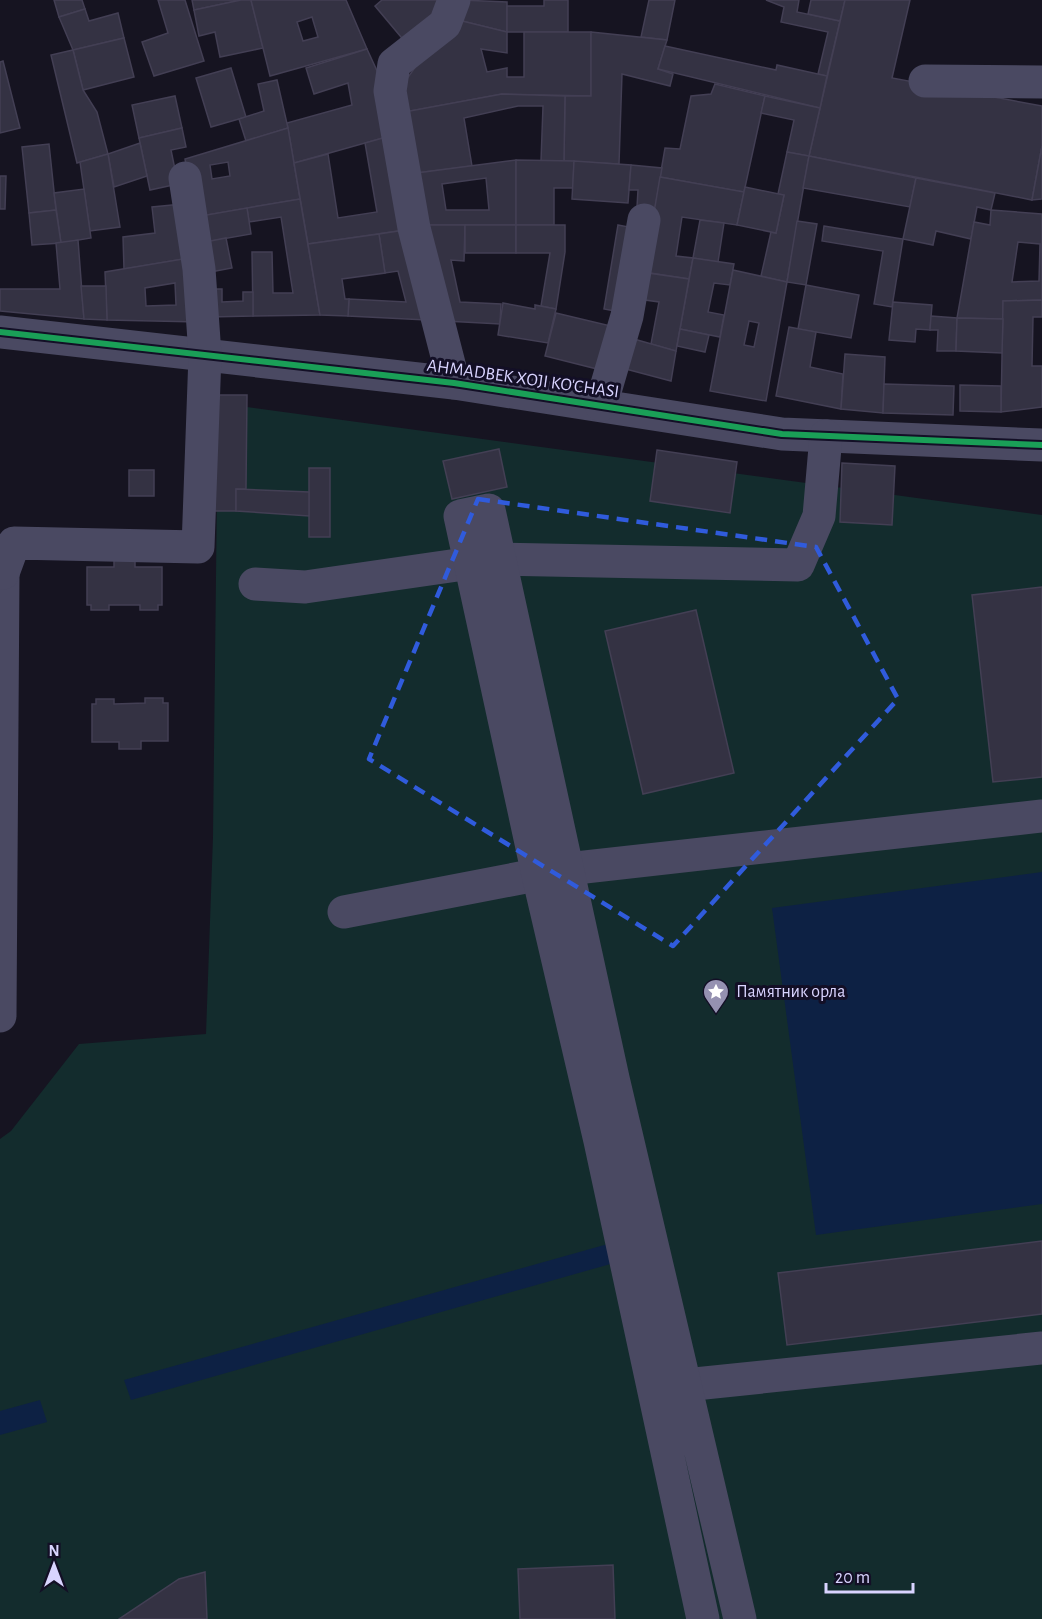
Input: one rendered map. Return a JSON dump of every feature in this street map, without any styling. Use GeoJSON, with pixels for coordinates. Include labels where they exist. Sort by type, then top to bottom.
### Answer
{"type":"FeatureCollection","features":[{"type":"Feature","properties":{"kind":"street"},"geometry":{"type":"LineString","coordinates":[[454,0],[445,24],[394,64],[390,91],[414,228],[454,383]]}},
{"type":"Feature","properties":{"kind":"street"},"geometry":{"type":"LineString","coordinates":[[925,81],[1042,81]]}},
{"type":"Feature","properties":{"kind":"street"},"geometry":{"type":"LineString","coordinates":[[0,1016],[4,558],[198,547],[205,355],[199,269],[185,178]]}},
{"type":"Feature","properties":{"kind":"street"},"geometry":{"type":"LineString","coordinates":[[601,405],[627,316],[644,220]]}},
{"type":"Feature","properties":{"kind":"street","name":"AHMADBEK XOJI KO'CHASI"},"geometry":{"type":"LineString","coordinates":[[0,332],[454,383],[782,434],[1042,445]]}},
{"type":"Feature","properties":{"kind":"street"},"geometry":{"type":"LineString","coordinates":[[255,584],[305,586],[485,561],[798,565],[819,516],[826,436]]}},
{"type":"Feature","properties":{"kind":"street"},"geometry":{"type":"LineString","coordinates":[[485,561],[552,872],[605,1163],[703,1619]]}},
{"type":"Feature","properties":{"kind":"street"},"geometry":{"type":"LineString","coordinates":[[344,912],[552,872],[1042,816]]}},
{"type":"Feature","properties":{"kind":"street"},"geometry":{"type":"LineString","coordinates":[[552,872],[685,1385],[740,1619]]}},
{"type":"Feature","properties":{"kind":"street"},"geometry":{"type":"LineString","coordinates":[[685,1385],[1042,1348]]}},
{"type":"Feature","properties":{"kind":"highlighted area"},"geometry":{"type":"Polygon","coordinates":[[[478,499],[816,547],[898,699],[673,946],[369,759],[478,499]]]}},
{"type":"Feature","properties":{"kind":"green space"},"geometry":{"type":"Polygon","coordinates":[[[218,403],[1042,515],[1042,1619],[0,1619],[0,1139],[11,1131],[79,1044],[206,1034],[213,837],[218,403]]]}},
{"type":"Feature","properties":{"kind":"water"},"geometry":{"type":"Polygon","coordinates":[[[1042,872],[1042,1204],[816,1235],[772,908],[1042,872]]]}},
{"type":"Feature","properties":{"kind":"water"},"geometry":{"type":"Polygon","coordinates":[[[615,1242],[621,1261],[131,1400],[124,1380],[615,1242]]]}},
{"type":"Feature","properties":{"kind":"water"},"geometry":{"type":"Polygon","coordinates":[[[40,1400],[47,1422],[0,1435],[0,1411],[40,1400]]]}},
{"type":"Feature","properties":{"kind":"building"},"geometry":{"type":"Polygon","coordinates":[[[54,0],[82,0],[85,9],[59,17],[54,0]]]}},
{"type":"Feature","properties":{"kind":"building"},"geometry":{"type":"Polygon","coordinates":[[[158,0],[185,0],[204,61],[154,76],[142,42],[168,33],[158,0]]]}},
{"type":"Feature","properties":{"kind":"building"},"geometry":{"type":"Polygon","coordinates":[[[192,0],[241,0],[194,10],[192,0]]]}},
{"type":"Feature","properties":{"kind":"building"},"geometry":{"type":"Polygon","coordinates":[[[251,0],[263,48],[220,57],[215,32],[199,36],[194,10],[251,0]]]}},
{"type":"Feature","properties":{"kind":"building"},"geometry":{"type":"Polygon","coordinates":[[[251,0],[346,0],[367,49],[270,76],[251,0]],[[312,17],[297,22],[303,41],[318,37],[312,17]]]}},
{"type":"Feature","properties":{"kind":"building"},"geometry":{"type":"Polygon","coordinates":[[[382,0],[443,0],[449,7],[406,43],[375,6],[382,0]]]}},
{"type":"Feature","properties":{"kind":"building"},"geometry":{"type":"Polygon","coordinates":[[[461,0],[507,2],[507,32],[458,20],[461,0]]]}},
{"type":"Feature","properties":{"kind":"building"},"geometry":{"type":"Polygon","coordinates":[[[544,0],[568,0],[568,32],[507,32],[507,6],[544,6],[544,0]]]}},
{"type":"Feature","properties":{"kind":"building"},"geometry":{"type":"Polygon","coordinates":[[[649,0],[675,0],[667,40],[641,37],[649,0]]]}},
{"type":"Feature","properties":{"kind":"building"},"geometry":{"type":"Polygon","coordinates":[[[766,0],[799,0],[797,12],[840,21],[827,76],[818,74],[828,32],[781,22],[784,7],[766,0]]]}},
{"type":"Feature","properties":{"kind":"building"},"geometry":{"type":"Polygon","coordinates":[[[811,0],[845,0],[840,21],[808,14],[811,0]]]}},
{"type":"Feature","properties":{"kind":"building"},"geometry":{"type":"Polygon","coordinates":[[[845,0],[910,0],[892,78],[1042,106],[1042,146],[1032,200],[809,156],[845,0]]]}},
{"type":"Feature","properties":{"kind":"building"},"geometry":{"type":"Polygon","coordinates":[[[85,9],[89,21],[118,13],[124,38],[73,50],[59,17],[85,9]]]}},
{"type":"Feature","properties":{"kind":"building"},"geometry":{"type":"Polygon","coordinates":[[[458,20],[507,32],[507,53],[481,49],[487,72],[507,68],[507,77],[524,77],[524,32],[591,32],[591,96],[502,94],[399,113],[399,90],[416,66],[458,20]]]}},
{"type":"Feature","properties":{"kind":"building"},"geometry":{"type":"Polygon","coordinates":[[[591,32],[667,40],[658,69],[673,74],[670,86],[622,74],[619,164],[564,161],[565,96],[591,96],[591,32]]]}},
{"type":"Feature","properties":{"kind":"building"},"geometry":{"type":"Polygon","coordinates":[[[124,38],[134,77],[83,90],[73,50],[124,38]]]}},
{"type":"Feature","properties":{"kind":"building"},"geometry":{"type":"Polygon","coordinates":[[[665,46],[776,70],[777,65],[827,76],[820,108],[658,69],[665,46]]]}},
{"type":"Feature","properties":{"kind":"building"},"geometry":{"type":"Polygon","coordinates":[[[367,49],[378,73],[390,136],[294,163],[287,123],[352,105],[348,83],[314,94],[306,68],[367,49]]]}},
{"type":"Feature","properties":{"kind":"building"},"geometry":{"type":"Polygon","coordinates":[[[73,50],[83,90],[97,112],[108,154],[77,163],[51,55],[73,50]]]}},
{"type":"Feature","properties":{"kind":"building"},"geometry":{"type":"Polygon","coordinates":[[[3,61],[20,128],[0,133],[0,62],[3,61]]]}},
{"type":"Feature","properties":{"kind":"building"},"geometry":{"type":"Polygon","coordinates":[[[231,68],[246,117],[211,127],[196,78],[231,68]]]}},
{"type":"Feature","properties":{"kind":"building"},"geometry":{"type":"Polygon","coordinates":[[[277,80],[288,128],[246,141],[239,119],[264,111],[258,84],[277,80]]]}},
{"type":"Feature","properties":{"kind":"building"},"geometry":{"type":"Polygon","coordinates":[[[715,84],[765,96],[744,192],[660,177],[665,148],[680,149],[691,96],[711,94],[715,84]]]}},
{"type":"Feature","properties":{"kind":"building"},"geometry":{"type":"Polygon","coordinates":[[[502,94],[565,96],[564,161],[541,161],[543,106],[518,106],[464,118],[472,166],[409,174],[399,113],[502,94]]]}},
{"type":"Feature","properties":{"kind":"building"},"geometry":{"type":"Polygon","coordinates":[[[175,96],[182,128],[139,138],[132,105],[175,96]]]}},
{"type":"Feature","properties":{"kind":"building"},"geometry":{"type":"Polygon","coordinates":[[[765,96],[820,108],[809,156],[787,152],[794,120],[761,113],[765,96]]]}},
{"type":"Feature","properties":{"kind":"building"},"geometry":{"type":"Polygon","coordinates":[[[182,128],[186,147],[171,150],[178,184],[150,190],[139,138],[182,128]]]}},
{"type":"Feature","properties":{"kind":"building"},"geometry":{"type":"Polygon","coordinates":[[[288,128],[300,199],[195,217],[185,159],[288,128]],[[228,162],[210,165],[212,179],[230,176],[228,162]]]}},
{"type":"Feature","properties":{"kind":"building"},"geometry":{"type":"Polygon","coordinates":[[[390,136],[405,230],[308,244],[294,163],[328,154],[338,218],[377,212],[365,143],[390,136]]]}},
{"type":"Feature","properties":{"kind":"building"},"geometry":{"type":"Polygon","coordinates":[[[140,143],[147,176],[114,187],[108,154],[140,143]]]}},
{"type":"Feature","properties":{"kind":"building"},"geometry":{"type":"Polygon","coordinates":[[[49,144],[56,210],[29,213],[22,147],[49,144]]]}},
{"type":"Feature","properties":{"kind":"building"},"geometry":{"type":"Polygon","coordinates":[[[1042,146],[1042,199],[1032,200],[1042,146]]]}},
{"type":"Feature","properties":{"kind":"building"},"geometry":{"type":"Polygon","coordinates":[[[787,152],[809,156],[787,282],[761,276],[771,232],[776,233],[784,195],[778,194],[787,152]]]}},
{"type":"Feature","properties":{"kind":"building"},"geometry":{"type":"Polygon","coordinates":[[[108,154],[120,227],[90,231],[80,162],[108,154]]]}},
{"type":"Feature","properties":{"kind":"building"},"geometry":{"type":"Polygon","coordinates":[[[809,156],[916,178],[910,207],[803,188],[809,156]]]}},
{"type":"Feature","properties":{"kind":"building"},"geometry":{"type":"Polygon","coordinates":[[[516,160],[516,225],[421,225],[409,174],[516,160]],[[486,178],[442,184],[446,210],[489,210],[486,178]]]}},
{"type":"Feature","properties":{"kind":"building"},"geometry":{"type":"Polygon","coordinates":[[[516,160],[574,161],[573,188],[554,188],[554,225],[516,225],[516,160]]]}},
{"type":"Feature","properties":{"kind":"building"},"geometry":{"type":"Polygon","coordinates":[[[574,161],[631,165],[628,203],[572,199],[574,161]]]}},
{"type":"Feature","properties":{"kind":"building"},"geometry":{"type":"Polygon","coordinates":[[[631,165],[662,168],[655,208],[637,207],[638,190],[629,190],[631,165]]]}},
{"type":"Feature","properties":{"kind":"building"},"geometry":{"type":"Polygon","coordinates":[[[0,176],[6,176],[5,209],[0,209],[0,176]]]}},
{"type":"Feature","properties":{"kind":"building"},"geometry":{"type":"Polygon","coordinates":[[[660,177],[744,192],[737,225],[682,217],[676,256],[693,258],[689,279],[644,272],[660,177]]]}},
{"type":"Feature","properties":{"kind":"building"},"geometry":{"type":"Polygon","coordinates":[[[916,178],[995,193],[991,210],[977,207],[971,239],[936,231],[933,245],[903,239],[916,178]]]}},
{"type":"Feature","properties":{"kind":"building"},"geometry":{"type":"Polygon","coordinates":[[[745,187],[784,195],[776,233],[737,225],[745,187]]]}},
{"type":"Feature","properties":{"kind":"building"},"geometry":{"type":"Polygon","coordinates":[[[84,189],[91,238],[61,243],[54,193],[84,189]]]}},
{"type":"Feature","properties":{"kind":"building"},"geometry":{"type":"Polygon","coordinates":[[[300,199],[320,315],[253,316],[252,252],[272,252],[273,293],[293,293],[281,217],[249,222],[247,208],[300,199]]]}},
{"type":"Feature","properties":{"kind":"building"},"geometry":{"type":"Polygon","coordinates":[[[182,204],[189,258],[124,269],[123,237],[155,233],[152,207],[182,204]]]}},
{"type":"Feature","properties":{"kind":"building"},"geometry":{"type":"Polygon","coordinates":[[[247,208],[251,234],[200,243],[195,217],[247,208]]]}},
{"type":"Feature","properties":{"kind":"building"},"geometry":{"type":"Polygon","coordinates":[[[56,210],[61,243],[32,245],[29,213],[56,210]]]}},
{"type":"Feature","properties":{"kind":"building"},"geometry":{"type":"Polygon","coordinates":[[[991,210],[1042,214],[1042,300],[1003,301],[1003,319],[957,318],[974,222],[990,225],[991,210]],[[1018,242],[1012,282],[1039,281],[1040,244],[1018,242]]]}},
{"type":"Feature","properties":{"kind":"building"},"geometry":{"type":"Polygon","coordinates":[[[700,220],[724,223],[718,262],[693,258],[700,220]]]}},
{"type":"Feature","properties":{"kind":"building"},"geometry":{"type":"Polygon","coordinates":[[[797,221],[817,224],[806,285],[787,282],[797,221]]]}},
{"type":"Feature","properties":{"kind":"building"},"geometry":{"type":"Polygon","coordinates":[[[421,225],[465,225],[464,261],[451,260],[460,302],[501,304],[500,324],[445,321],[421,225]]]}},
{"type":"Feature","properties":{"kind":"building"},"geometry":{"type":"Polygon","coordinates":[[[465,225],[516,225],[516,253],[465,253],[465,225]]]}},
{"type":"Feature","properties":{"kind":"building"},"geometry":{"type":"Polygon","coordinates":[[[516,225],[565,225],[565,252],[556,309],[541,306],[550,253],[516,253],[516,225]]]}},
{"type":"Feature","properties":{"kind":"building"},"geometry":{"type":"Polygon","coordinates":[[[618,225],[634,228],[620,312],[604,309],[618,225]]]}},
{"type":"Feature","properties":{"kind":"building"},"geometry":{"type":"Polygon","coordinates":[[[824,226],[903,239],[892,307],[874,304],[883,251],[822,241],[824,226]]]}},
{"type":"Feature","properties":{"kind":"building"},"geometry":{"type":"Polygon","coordinates":[[[405,230],[426,320],[348,316],[349,299],[406,302],[398,271],[385,273],[379,234],[405,230]]]}},
{"type":"Feature","properties":{"kind":"building"},"geometry":{"type":"Polygon","coordinates":[[[379,234],[385,273],[342,279],[345,299],[349,299],[348,316],[320,315],[308,244],[379,234]]]}},
{"type":"Feature","properties":{"kind":"building"},"geometry":{"type":"Polygon","coordinates":[[[226,238],[232,268],[205,273],[200,243],[226,238]]]}},
{"type":"Feature","properties":{"kind":"building"},"geometry":{"type":"Polygon","coordinates":[[[78,240],[84,319],[0,311],[0,289],[60,289],[56,243],[78,240]]]}},
{"type":"Feature","properties":{"kind":"building"},"geometry":{"type":"Polygon","coordinates":[[[189,258],[199,322],[107,320],[105,272],[189,258]],[[175,283],[145,288],[146,306],[176,305],[175,283]]]}},
{"type":"Feature","properties":{"kind":"building"},"geometry":{"type":"Polygon","coordinates":[[[693,258],[734,264],[730,285],[714,283],[708,312],[724,315],[720,337],[680,329],[693,258]]]}},
{"type":"Feature","properties":{"kind":"building"},"geometry":{"type":"Polygon","coordinates":[[[733,270],[787,282],[766,401],[710,391],[733,270]],[[749,321],[744,345],[754,347],[759,323],[749,321]]]}},
{"type":"Feature","properties":{"kind":"building"},"geometry":{"type":"Polygon","coordinates":[[[641,272],[689,279],[676,351],[651,344],[659,302],[638,299],[641,272]]]}},
{"type":"Feature","properties":{"kind":"building"},"geometry":{"type":"Polygon","coordinates":[[[806,285],[859,295],[851,338],[798,329],[806,285]]]}},
{"type":"Feature","properties":{"kind":"building"},"geometry":{"type":"Polygon","coordinates":[[[81,286],[106,286],[107,320],[84,319],[81,286]]]}},
{"type":"Feature","properties":{"kind":"building"},"geometry":{"type":"Polygon","coordinates":[[[208,289],[222,289],[222,302],[243,301],[243,292],[253,292],[253,316],[209,317],[208,289]]]}},
{"type":"Feature","properties":{"kind":"building"},"geometry":{"type":"Polygon","coordinates":[[[1042,300],[1042,317],[1033,317],[1032,366],[1042,366],[1042,407],[1001,412],[1003,301],[1042,300]]]}},
{"type":"Feature","properties":{"kind":"building"},"geometry":{"type":"Polygon","coordinates":[[[893,302],[932,305],[930,330],[916,329],[915,342],[889,340],[893,302]]]}},
{"type":"Feature","properties":{"kind":"building"},"geometry":{"type":"Polygon","coordinates":[[[503,303],[535,309],[535,305],[556,309],[548,343],[498,335],[503,303]]]}},
{"type":"Feature","properties":{"kind":"building"},"geometry":{"type":"Polygon","coordinates":[[[556,313],[615,327],[605,371],[545,356],[556,313]]]}},
{"type":"Feature","properties":{"kind":"building"},"geometry":{"type":"Polygon","coordinates":[[[931,316],[957,318],[956,351],[937,351],[938,330],[930,330],[931,316]]]}},
{"type":"Feature","properties":{"kind":"building"},"geometry":{"type":"Polygon","coordinates":[[[957,318],[1003,319],[1002,353],[956,351],[957,318]]]}},
{"type":"Feature","properties":{"kind":"building"},"geometry":{"type":"Polygon","coordinates":[[[789,327],[816,332],[810,367],[843,374],[841,409],[776,396],[789,327]]]}},
{"type":"Feature","properties":{"kind":"building"},"geometry":{"type":"Polygon","coordinates":[[[680,329],[709,335],[705,352],[677,346],[680,329]]]}},
{"type":"Feature","properties":{"kind":"building"},"geometry":{"type":"Polygon","coordinates":[[[627,337],[676,351],[671,381],[618,367],[627,337]]]}},
{"type":"Feature","properties":{"kind":"building"},"geometry":{"type":"Polygon","coordinates":[[[845,354],[885,357],[883,413],[841,409],[845,354]]]}},
{"type":"Feature","properties":{"kind":"building"},"geometry":{"type":"Polygon","coordinates":[[[884,384],[954,386],[953,415],[883,413],[884,384]]]}},
{"type":"Feature","properties":{"kind":"building"},"geometry":{"type":"Polygon","coordinates":[[[960,385],[1001,386],[1001,412],[960,411],[960,385]]]}},
{"type":"Feature","properties":{"kind":"building"},"geometry":{"type":"Polygon","coordinates":[[[215,395],[247,395],[246,489],[236,489],[236,511],[213,511],[215,395]]]}},
{"type":"Feature","properties":{"kind":"building"},"geometry":{"type":"Polygon","coordinates":[[[499,449],[507,487],[452,499],[443,461],[499,449]]]}},
{"type":"Feature","properties":{"kind":"building"},"geometry":{"type":"Polygon","coordinates":[[[657,450],[737,462],[730,513],[650,501],[657,450]]]}},
{"type":"Feature","properties":{"kind":"building"},"geometry":{"type":"Polygon","coordinates":[[[842,463],[895,466],[892,525],[840,522],[842,463]]]}},
{"type":"Feature","properties":{"kind":"building"},"geometry":{"type":"Polygon","coordinates":[[[309,468],[330,468],[330,537],[309,537],[309,468]]]}},
{"type":"Feature","properties":{"kind":"building"},"geometry":{"type":"Polygon","coordinates":[[[129,470],[154,470],[154,496],[129,496],[129,470]]]}},
{"type":"Feature","properties":{"kind":"building"},"geometry":{"type":"Polygon","coordinates":[[[236,489],[309,492],[309,516],[236,511],[236,489]]]}},
{"type":"Feature","properties":{"kind":"building"},"geometry":{"type":"Polygon","coordinates":[[[114,560],[135,560],[135,567],[162,567],[162,605],[158,605],[158,610],[140,610],[140,605],[109,605],[109,610],[91,610],[91,605],[87,605],[87,567],[114,567],[114,560]]]}},
{"type":"Feature","properties":{"kind":"building"},"geometry":{"type":"Polygon","coordinates":[[[1042,587],[1042,777],[993,782],[972,595],[1042,587]]]}},
{"type":"Feature","properties":{"kind":"building"},"geometry":{"type":"Polygon","coordinates":[[[696,610],[734,773],[643,794],[605,631],[696,610]]]}},
{"type":"Feature","properties":{"kind":"building"},"geometry":{"type":"Polygon","coordinates":[[[145,698],[163,698],[163,703],[168,703],[168,741],[141,741],[141,749],[119,749],[119,742],[92,742],[92,704],[96,704],[96,699],[114,699],[114,704],[145,703],[145,698]]]}},
{"type":"Feature","properties":{"kind":"building"},"geometry":{"type":"Polygon","coordinates":[[[1042,1241],[1042,1314],[787,1345],[778,1273],[1042,1241]]]}},
{"type":"Feature","properties":{"kind":"building"},"geometry":{"type":"Polygon","coordinates":[[[613,1565],[615,1619],[520,1619],[518,1569],[613,1565]]]}},
{"type":"Feature","properties":{"kind":"building"},"geometry":{"type":"Polygon","coordinates":[[[205,1572],[207,1619],[119,1619],[179,1579],[205,1572]]]}},
{"type":"Feature","properties":{"kind":"cycle path"},"geometry":{"type":"LineString","coordinates":[[0,332],[454,383],[782,434],[1042,445]]}},
{"type":"Feature","properties":{"kind":"place","name":"Памятник орла"},"geometry":{"type":"Point","coordinates":[716,1015]}}]}
